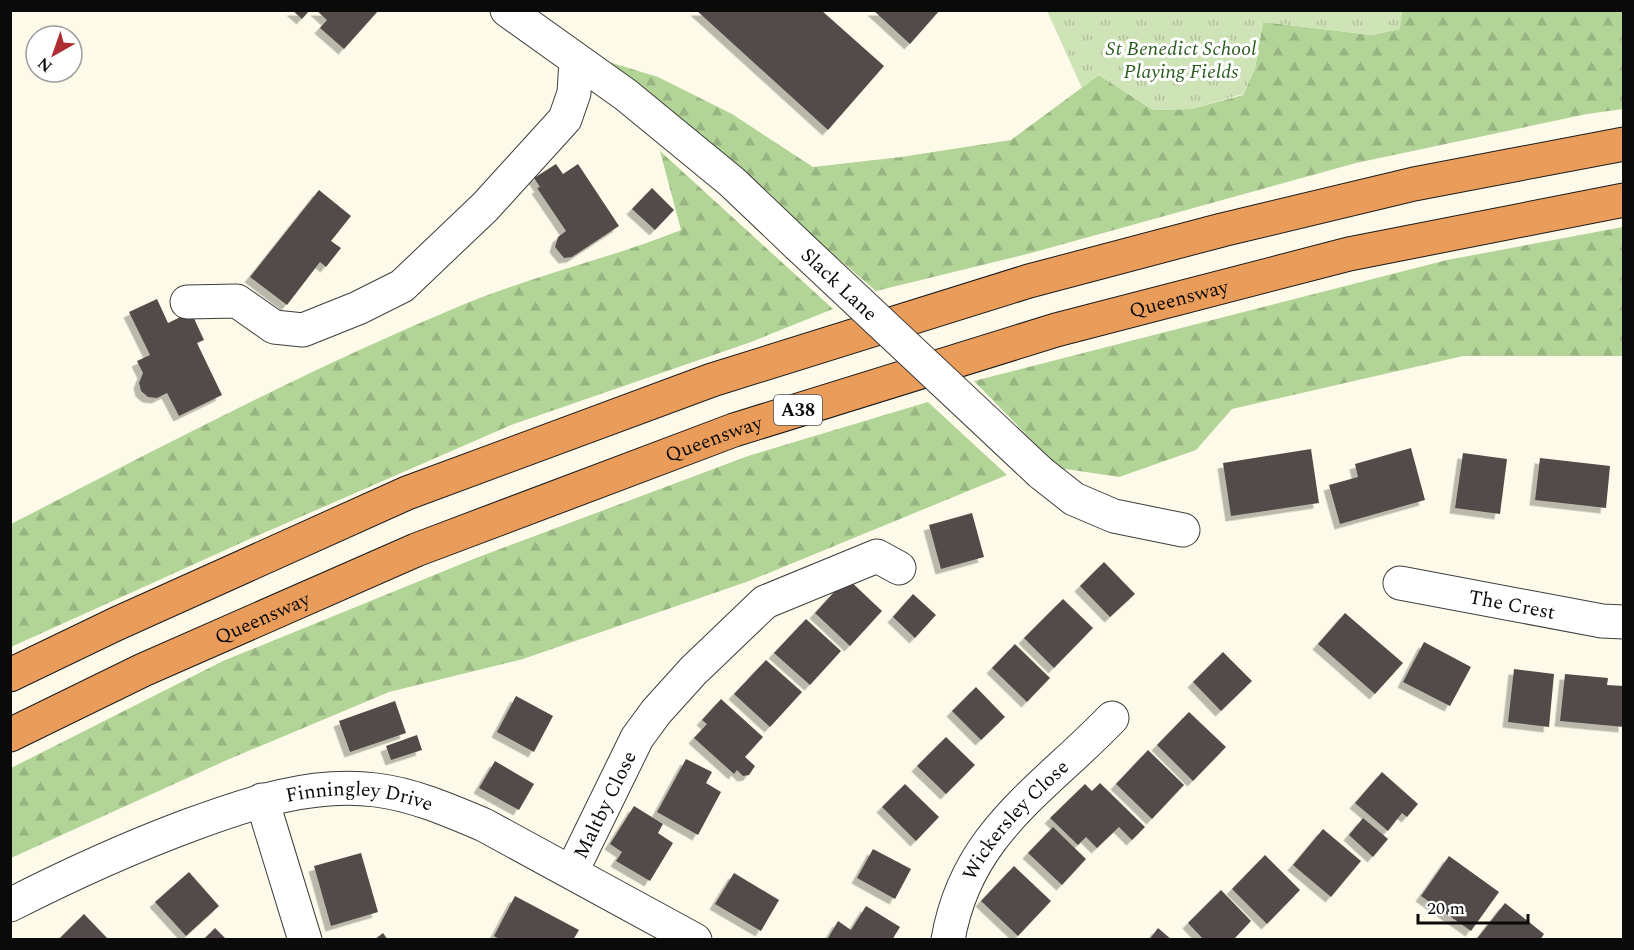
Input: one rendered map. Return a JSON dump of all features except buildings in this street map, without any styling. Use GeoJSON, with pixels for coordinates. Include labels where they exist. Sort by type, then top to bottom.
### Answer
{"type":"FeatureCollection","features":[{"type":"Feature","properties":{"kind":"highway"},"geometry":{"type":"LineString","coordinates":[[10,675],[116,624],[407,494],[712,380],[1029,281],[1222,230],[1414,184],[1623,144]]}},
{"type":"Feature","properties":{"kind":"highway","name":"Queensway"},"geometry":{"type":"LineString","coordinates":[[10,735],[144,670],[416,550],[734,430],[1056,330],[1349,254],[1623,200]]}},
{"type":"Feature","properties":{"kind":"street","name":"Slack Lane"},"geometry":{"type":"LineString","coordinates":[[507,10],[626,95],[732,182],[1041,473],[1074,499],[1114,516],[1183,530]]}},
{"type":"Feature","properties":{"kind":"street"},"geometry":{"type":"LineString","coordinates":[[187,302],[237,301],[274,327],[303,330],[358,308],[402,286],[485,207],[565,119],[574,93],[576,60]]}},
{"type":"Feature","properties":{"kind":"street","name":"Maltby Close"},"geometry":{"type":"LineString","coordinates":[[572,870],[637,738],[656,712],[693,671],[765,602],[877,556],[900,568]]}},
{"type":"Feature","properties":{"kind":"street","name":"The Crest"},"geometry":{"type":"LineString","coordinates":[[1400,583],[1602,621],[1623,622]]}},
{"type":"Feature","properties":{"kind":"street","name":"Wickersley Close"},"geometry":{"type":"LineString","coordinates":[[948,939],[960,889],[975,859],[994,832],[1112,718]]}},
{"type":"Feature","properties":{"kind":"street","name":"Finningley Drive"},"geometry":{"type":"LineString","coordinates":[[10,905],[58,880],[146,842],[262,800],[305,791],[378,790],[452,812],[572,870],[695,939]]}},
{"type":"Feature","properties":{"kind":"street"},"geometry":{"type":"LineString","coordinates":[[262,800],[305,939]]}},
{"type":"Feature","properties":{"kind":"green space","name":"St Benedict School Playing Fields"},"geometry":{"type":"Polygon","coordinates":[[[1047,11],[1402,11],[1400,29],[1372,35],[1263,22],[1255,68],[1243,94],[1191,109],[1153,110],[1099,75],[1082,88],[1047,11]]]}},
{"type":"Feature","properties":{"kind":"green space"},"geometry":{"type":"Polygon","coordinates":[[[1402,11],[1623,11],[1623,109],[1587,114],[1356,163],[1031,253],[876,291],[609,62],[658,77],[732,114],[813,167],[901,157],[1011,140],[1099,75],[1153,110],[1191,109],[1243,95],[1255,68],[1263,22],[1372,35],[1399,29],[1402,11]]]}},
{"type":"Feature","properties":{"kind":"green space"},"geometry":{"type":"Polygon","coordinates":[[[660,151],[833,309],[751,342],[511,425],[243,542],[11,647],[11,524],[236,409],[408,328],[493,293],[681,230],[660,151]]]}},
{"type":"Feature","properties":{"kind":"green space"},"geometry":{"type":"Polygon","coordinates":[[[1623,227],[1623,356],[1463,356],[1232,409],[1196,450],[1119,477],[1059,468],[974,381],[1447,260],[1623,227]]]}},
{"type":"Feature","properties":{"kind":"green space"},"geometry":{"type":"Polygon","coordinates":[[[928,402],[1007,475],[749,581],[523,659],[389,692],[227,760],[11,858],[11,768],[223,661],[476,558],[748,456],[928,402]]]}}]}
